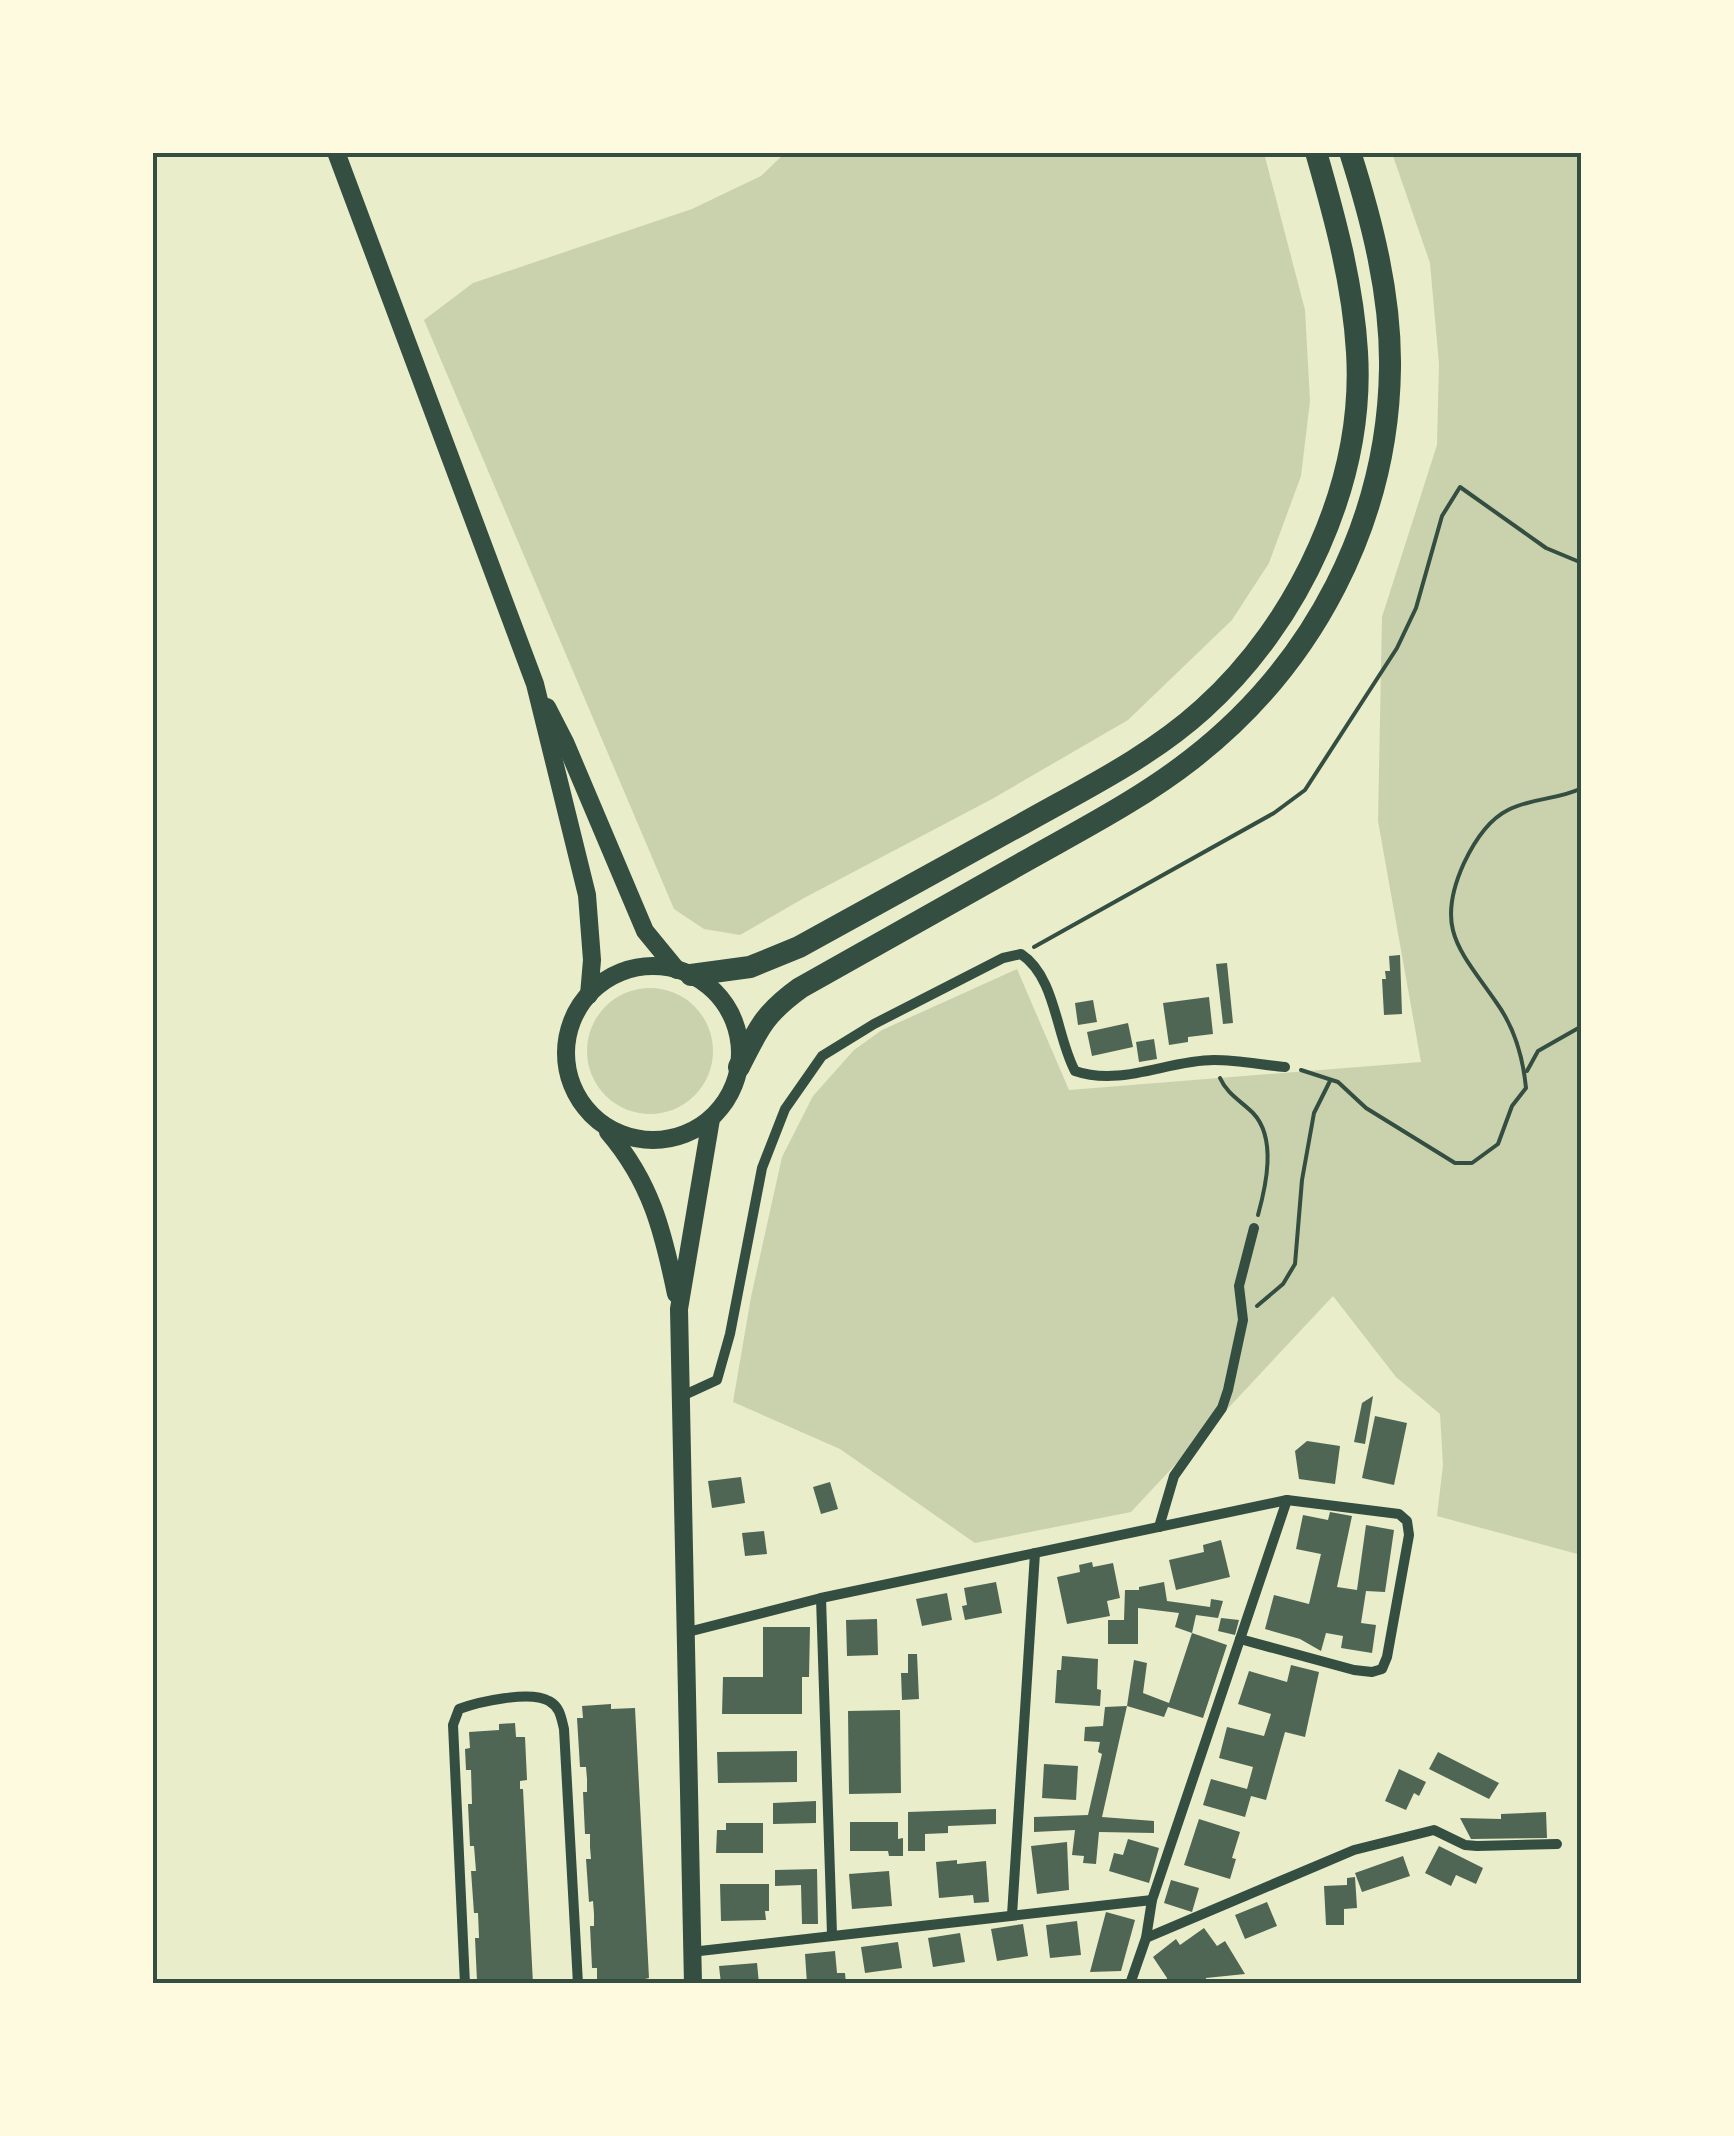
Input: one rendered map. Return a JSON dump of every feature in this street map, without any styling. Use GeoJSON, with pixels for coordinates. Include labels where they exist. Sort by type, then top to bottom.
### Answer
{"type":"FeatureCollection","features":[{"type":"Feature","properties":{"kind":"highway"},"geometry":{"type":"LineString","coordinates":[[684,972],[750,967],[799,947],[1115,772],[1202,710],[1230,683],[1264,640],[1298,586],[1336,506],[1355,412],[1358,356],[1353,304],[1316,152]]}},
{"type":"Feature","properties":{"kind":"highway"},"geometry":{"type":"LineString","coordinates":[[740,1067],[760,1024],[773,1007],[1153,787],[1228,728],[1293,658],[1352,556],[1385,436],[1390,367],[1385,301],[1372,231],[1350,152]]}},
{"type":"Feature","properties":{"kind":"main road"},"geometry":{"type":"LineString","coordinates":[[336,152],[535,684],[588,894],[592,960],[588,994]]}},
{"type":"Feature","properties":{"kind":"main road"},"geometry":{"type":"LineString","coordinates":[[535,684],[566,742],[645,930],[684,972],[710,988],[725,1004],[740,1045],[740,1067],[730,1096],[710,1119],[690,1132],[667,1140],[643,1140],[620,1134],[599,1122]]}},
{"type":"Feature","properties":{"kind":"main road"},"geometry":{"type":"LineString","coordinates":[[679,1309],[656,1210],[632,1160],[579,1100],[567,1072],[566,1043],[575,1014],[588,994],[607,979],[653,966],[684,972]]}},
{"type":"Feature","properties":{"kind":"main road"},"geometry":{"type":"LineString","coordinates":[[693,1984],[679,1309],[710,1119]]}},
{"type":"Feature","properties":{"kind":"street"},"geometry":{"type":"LineString","coordinates":[[680,1398],[717,1380],[730,1334],[762,1168],[785,1109],[822,1056],[904,1008],[1004,958],[1021,954],[1034,963],[1046,989],[1064,1052],[1075,1071],[1098,1077],[1212,1060],[1285,1067]]}},
{"type":"Feature","properties":{"kind":"street"},"geometry":{"type":"LineString","coordinates":[[1159,1526],[1174,1476],[1222,1408],[1243,1320],[1239,1286],[1254,1228]]}},
{"type":"Feature","properties":{"kind":"street"},"geometry":{"type":"LineString","coordinates":[[1130,1984],[1146,1938],[1152,1900],[1287,1500]]}},
{"type":"Feature","properties":{"kind":"street"},"geometry":{"type":"LineString","coordinates":[[684,1633],[821,1598],[1287,1500],[1399,1514],[1408,1521],[1409,1535],[1382,1668],[1372,1672],[1240,1639]]}},
{"type":"Feature","properties":{"kind":"street"},"geometry":{"type":"LineString","coordinates":[[1012,1915],[1035,1553]]}},
{"type":"Feature","properties":{"kind":"street"},"geometry":{"type":"LineString","coordinates":[[821,1598],[832,1934]]}},
{"type":"Feature","properties":{"kind":"street"},"geometry":{"type":"LineString","coordinates":[[465,1984],[453,1725],[459,1710],[478,1702],[536,1696],[551,1701],[560,1712],[564,1729],[578,1984]]}},
{"type":"Feature","properties":{"kind":"street"},"geometry":{"type":"LineString","coordinates":[[1146,1938],[1354,1850],[1424,1831],[1444,1832],[1465,1845],[1557,1844]]}},
{"type":"Feature","properties":{"kind":"street"},"geometry":{"type":"LineString","coordinates":[[690,1952],[1152,1900]]}},
{"type":"Feature","properties":{"kind":"path"},"geometry":{"type":"LineString","coordinates":[[1021,954],[1274,813],[1305,790],[1397,648],[1416,608],[1442,516],[1460,487],[1546,548],[1582,564]]}},
{"type":"Feature","properties":{"kind":"path"},"geometry":{"type":"LineString","coordinates":[[1285,1067],[1331,1079],[1366,1108],[1455,1164],[1472,1163],[1498,1144],[1512,1106],[1526,1088],[1525,1075],[1519,1044],[1498,1004],[1456,947],[1450,912],[1456,879],[1485,828],[1507,810],[1582,788]]}},
{"type":"Feature","properties":{"kind":"path"},"geometry":{"type":"LineString","coordinates":[[1525,1075],[1538,1051],[1568,1030],[1582,1026]]}},
{"type":"Feature","properties":{"kind":"path"},"geometry":{"type":"LineString","coordinates":[[1212,1060],[1225,1088],[1257,1117],[1268,1144],[1254,1228]]}},
{"type":"Feature","properties":{"kind":"path"},"geometry":{"type":"LineString","coordinates":[[1243,1320],[1283,1284],[1295,1264],[1302,1180],[1314,1113],[1331,1079]]}},
{"type":"Feature","properties":{"kind":"green space"},"geometry":{"type":"Polygon","coordinates":[[[785,153],[1264,153],[1305,310],[1310,401],[1301,476],[1269,563],[1232,620],[1128,720],[992,799],[740,935],[704,929],[674,909],[424,320],[473,283],[692,209],[761,176],[785,153]]]}},
{"type":"Feature","properties":{"kind":"green space"},"geometry":{"type":"Polygon","coordinates":[[[1392,153],[1581,153],[1581,1555],[1437,1516],[1443,1465],[1440,1414],[1396,1377],[1333,1296],[1131,1512],[975,1543],[840,1449],[733,1402],[782,1157],[813,1096],[854,1050],[882,1030],[1017,969],[1069,1090],[1421,1062],[1378,821],[1382,617],[1437,445],[1439,364],[1430,263],[1392,153]]]}},
{"type":"Feature","properties":{"kind":"green space"},"geometry":{"type":"Polygon","coordinates":[[[650,988],[674,993],[694,1007],[708,1027],[713,1051],[708,1075],[694,1095],[674,1109],[650,1114],[626,1109],[606,1095],[592,1075],[587,1051],[592,1027],[606,1007],[626,993],[650,988]]]}},
{"type":"Feature","properties":{"kind":"building"},"geometry":{"type":"Polygon","coordinates":[[[1400,955],[1402,1014],[1384,1015],[1382,979],[1386,979],[1385,971],[1390,971],[1389,956],[1400,955]]]}},
{"type":"Feature","properties":{"kind":"building"},"geometry":{"type":"Polygon","coordinates":[[[1227,963],[1233,1023],[1223,1024],[1216,964],[1227,963]]]}},
{"type":"Feature","properties":{"kind":"building"},"geometry":{"type":"Polygon","coordinates":[[[1209,997],[1213,1034],[1188,1037],[1188,1042],[1169,1045],[1163,1003],[1209,997]]]}},
{"type":"Feature","properties":{"kind":"building"},"geometry":{"type":"Polygon","coordinates":[[[1093,1000],[1097,1022],[1078,1025],[1075,1003],[1093,1000]]]}},
{"type":"Feature","properties":{"kind":"building"},"geometry":{"type":"Polygon","coordinates":[[[1128,1023],[1133,1047],[1092,1056],[1087,1032],[1128,1023]]]}},
{"type":"Feature","properties":{"kind":"building"},"geometry":{"type":"Polygon","coordinates":[[[1154,1039],[1157,1059],[1139,1062],[1136,1042],[1154,1039]]]}},
{"type":"Feature","properties":{"kind":"building"},"geometry":{"type":"Polygon","coordinates":[[[1373,1396],[1365,1444],[1354,1442],[1362,1403],[1373,1396]]]}},
{"type":"Feature","properties":{"kind":"building"},"geometry":{"type":"Polygon","coordinates":[[[1375,1416],[1407,1423],[1394,1485],[1362,1478],[1375,1416]]]}},
{"type":"Feature","properties":{"kind":"building"},"geometry":{"type":"Polygon","coordinates":[[[1307,1441],[1340,1446],[1335,1484],[1299,1479],[1295,1451],[1307,1441]]]}},
{"type":"Feature","properties":{"kind":"building"},"geometry":{"type":"Polygon","coordinates":[[[741,1477],[745,1503],[712,1508],[708,1481],[741,1477]]]}},
{"type":"Feature","properties":{"kind":"building"},"geometry":{"type":"Polygon","coordinates":[[[830,1482],[838,1509],[821,1514],[813,1487],[830,1482]]]}},
{"type":"Feature","properties":{"kind":"building"},"geometry":{"type":"Polygon","coordinates":[[[1330,1512],[1352,1516],[1337,1587],[1357,1590],[1366,1525],[1394,1530],[1385,1592],[1366,1591],[1361,1623],[1376,1625],[1372,1653],[1341,1648],[1343,1636],[1326,1633],[1321,1651],[1300,1639],[1265,1629],[1274,1595],[1309,1604],[1321,1554],[1296,1549],[1303,1515],[1328,1520],[1330,1512]]]}},
{"type":"Feature","properties":{"kind":"building"},"geometry":{"type":"Polygon","coordinates":[[[764,1531],[767,1554],[745,1556],[742,1533],[764,1531]]]}},
{"type":"Feature","properties":{"kind":"building"},"geometry":{"type":"Polygon","coordinates":[[[1221,1540],[1230,1577],[1176,1590],[1169,1560],[1204,1552],[1203,1545],[1221,1540]]]}},
{"type":"Feature","properties":{"kind":"building"},"geometry":{"type":"Polygon","coordinates":[[[1092,1562],[1093,1567],[1113,1563],[1120,1598],[1107,1601],[1110,1616],[1067,1624],[1057,1577],[1080,1572],[1079,1565],[1092,1562]]]}},
{"type":"Feature","properties":{"kind":"building"},"geometry":{"type":"Polygon","coordinates":[[[996,1582],[1002,1613],[965,1620],[964,1588],[996,1582]]]}},
{"type":"Feature","properties":{"kind":"building"},"geometry":{"type":"Polygon","coordinates":[[[1164,1582],[1167,1601],[1210,1607],[1211,1599],[1223,1601],[1218,1618],[1196,1615],[1192,1633],[1175,1627],[1179,1613],[1138,1608],[1138,1644],[1108,1644],[1108,1620],[1124,1620],[1125,1590],[1164,1582]]]}},
{"type":"Feature","properties":{"kind":"building"},"geometry":{"type":"Polygon","coordinates":[[[947,1593],[952,1620],[922,1626],[916,1599],[947,1593]]]}},
{"type":"Feature","properties":{"kind":"building"},"geometry":{"type":"Polygon","coordinates":[[[1221,1618],[1239,1620],[1235,1635],[1218,1631],[1221,1618]]]}},
{"type":"Feature","properties":{"kind":"building"},"geometry":{"type":"Polygon","coordinates":[[[877,1619],[878,1655],[847,1656],[846,1620],[877,1619]]]}},
{"type":"Feature","properties":{"kind":"building"},"geometry":{"type":"Polygon","coordinates":[[[763,1627],[810,1627],[809,1677],[802,1677],[802,1714],[722,1714],[723,1677],[763,1677],[763,1627]]]}},
{"type":"Feature","properties":{"kind":"building"},"geometry":{"type":"Polygon","coordinates":[[[1192,1633],[1227,1645],[1203,1718],[1168,1707],[1164,1717],[1127,1706],[1134,1660],[1147,1663],[1143,1693],[1169,1703],[1192,1633]]]}},
{"type":"Feature","properties":{"kind":"building"},"geometry":{"type":"Polygon","coordinates":[[[908,1654],[917,1654],[919,1699],[902,1700],[901,1673],[908,1673],[908,1654]]]}},
{"type":"Feature","properties":{"kind":"building"},"geometry":{"type":"Polygon","coordinates":[[[1062,1656],[1098,1659],[1100,1706],[1055,1703],[1062,1656]]]}},
{"type":"Feature","properties":{"kind":"building"},"geometry":{"type":"Polygon","coordinates":[[[1291,1665],[1319,1672],[1305,1737],[1285,1732],[1266,1800],[1251,1796],[1245,1817],[1203,1805],[1211,1779],[1247,1789],[1253,1767],[1219,1758],[1227,1727],[1264,1736],[1271,1714],[1238,1704],[1249,1671],[1287,1682],[1291,1665]]]}},
{"type":"Feature","properties":{"kind":"building"},"geometry":{"type":"Polygon","coordinates":[[[611,1704],[611,1709],[635,1708],[649,1978],[645,1984],[597,1984],[597,1968],[592,1968],[590,1926],[594,1926],[594,1914],[593,1901],[589,1902],[586,1859],[591,1859],[590,1834],[585,1834],[583,1792],[587,1792],[587,1779],[586,1767],[580,1767],[577,1718],[583,1718],[582,1706],[611,1704]]]}},
{"type":"Feature","properties":{"kind":"building"},"geometry":{"type":"Polygon","coordinates":[[[1127,1706],[1102,1817],[1154,1821],[1154,1833],[1099,1832],[1096,1864],[1083,1863],[1084,1856],[1072,1855],[1075,1830],[1034,1832],[1034,1817],[1088,1815],[1102,1754],[1098,1752],[1100,1742],[1084,1741],[1085,1727],[1103,1726],[1105,1707],[1127,1706]]]}},
{"type":"Feature","properties":{"kind":"building"},"geometry":{"type":"Polygon","coordinates":[[[900,1710],[901,1793],[849,1794],[848,1711],[900,1710]]]}},
{"type":"Feature","properties":{"kind":"building"},"geometry":{"type":"Polygon","coordinates":[[[515,1723],[516,1737],[525,1737],[527,1780],[520,1781],[520,1789],[533,1984],[482,1984],[482,1980],[477,1981],[478,1913],[474,1913],[471,1871],[476,1871],[468,1804],[472,1804],[471,1770],[466,1770],[465,1749],[470,1748],[469,1732],[499,1730],[499,1724],[515,1723]]]}},
{"type":"Feature","properties":{"kind":"building"},"geometry":{"type":"Polygon","coordinates":[[[797,1751],[797,1782],[718,1783],[717,1752],[797,1751]]]}},
{"type":"Feature","properties":{"kind":"building"},"geometry":{"type":"Polygon","coordinates":[[[1438,1752],[1499,1783],[1489,1799],[1429,1769],[1438,1752]]]}},
{"type":"Feature","properties":{"kind":"building"},"geometry":{"type":"Polygon","coordinates":[[[1044,1764],[1078,1766],[1076,1800],[1042,1798],[1044,1764]]]}},
{"type":"Feature","properties":{"kind":"building"},"geometry":{"type":"Polygon","coordinates":[[[1399,1769],[1426,1782],[1419,1796],[1414,1793],[1406,1810],[1385,1801],[1399,1769]]]}},
{"type":"Feature","properties":{"kind":"building"},"geometry":{"type":"Polygon","coordinates":[[[816,1801],[816,1823],[773,1824],[773,1803],[816,1801]]]}},
{"type":"Feature","properties":{"kind":"building"},"geometry":{"type":"Polygon","coordinates":[[[996,1809],[996,1824],[948,1826],[948,1833],[925,1834],[925,1851],[908,1851],[908,1812],[996,1809]]]}},
{"type":"Feature","properties":{"kind":"building"},"geometry":{"type":"Polygon","coordinates":[[[1546,1812],[1547,1838],[1471,1839],[1460,1818],[1501,1819],[1501,1814],[1546,1812]]]}},
{"type":"Feature","properties":{"kind":"building"},"geometry":{"type":"Polygon","coordinates":[[[1199,1819],[1240,1832],[1230,1879],[1184,1865],[1199,1819]]]}},
{"type":"Feature","properties":{"kind":"building"},"geometry":{"type":"Polygon","coordinates":[[[850,1822],[898,1822],[903,1856],[889,1856],[888,1851],[850,1851],[850,1822]]]}},
{"type":"Feature","properties":{"kind":"building"},"geometry":{"type":"Polygon","coordinates":[[[726,1823],[763,1823],[763,1853],[716,1853],[717,1830],[726,1830],[726,1823]]]}},
{"type":"Feature","properties":{"kind":"building"},"geometry":{"type":"Polygon","coordinates":[[[1128,1839],[1159,1848],[1149,1883],[1109,1871],[1114,1853],[1123,1855],[1128,1839]]]}},
{"type":"Feature","properties":{"kind":"building"},"geometry":{"type":"Polygon","coordinates":[[[1067,1842],[1069,1890],[1037,1894],[1031,1846],[1067,1842]]]}},
{"type":"Feature","properties":{"kind":"building"},"geometry":{"type":"Polygon","coordinates":[[[1439,1846],[1483,1868],[1476,1884],[1456,1875],[1451,1886],[1425,1873],[1439,1846]]]}},
{"type":"Feature","properties":{"kind":"building"},"geometry":{"type":"Polygon","coordinates":[[[1403,1856],[1410,1876],[1362,1892],[1355,1873],[1403,1856]]]}},
{"type":"Feature","properties":{"kind":"building"},"geometry":{"type":"Polygon","coordinates":[[[957,1860],[957,1864],[986,1861],[989,1902],[974,1903],[973,1895],[939,1898],[936,1862],[957,1860]]]}},
{"type":"Feature","properties":{"kind":"building"},"geometry":{"type":"Polygon","coordinates":[[[817,1869],[818,1924],[802,1924],[801,1885],[775,1886],[775,1870],[817,1869]]]}},
{"type":"Feature","properties":{"kind":"building"},"geometry":{"type":"Polygon","coordinates":[[[889,1871],[892,1906],[852,1909],[849,1874],[889,1871]]]}},
{"type":"Feature","properties":{"kind":"building"},"geometry":{"type":"Polygon","coordinates":[[[1355,1877],[1357,1908],[1344,1909],[1344,1925],[1326,1925],[1324,1886],[1347,1885],[1347,1878],[1355,1877]]]}},
{"type":"Feature","properties":{"kind":"building"},"geometry":{"type":"Polygon","coordinates":[[[1171,1880],[1199,1888],[1192,1912],[1164,1903],[1171,1880]]]}},
{"type":"Feature","properties":{"kind":"building"},"geometry":{"type":"Polygon","coordinates":[[[720,1884],[769,1884],[766,1920],[721,1921],[720,1884]]]}},
{"type":"Feature","properties":{"kind":"building"},"geometry":{"type":"Polygon","coordinates":[[[1267,1902],[1277,1926],[1245,1939],[1235,1915],[1267,1902]]]}},
{"type":"Feature","properties":{"kind":"building"},"geometry":{"type":"Polygon","coordinates":[[[1106,1912],[1135,1920],[1121,1971],[1090,1972],[1106,1912]]]}},
{"type":"Feature","properties":{"kind":"building"},"geometry":{"type":"Polygon","coordinates":[[[1077,1921],[1081,1955],[1050,1958],[1046,1925],[1077,1921]]]}},
{"type":"Feature","properties":{"kind":"building"},"geometry":{"type":"Polygon","coordinates":[[[1023,1924],[1028,1956],[997,1961],[991,1929],[1023,1924]]]}},
{"type":"Feature","properties":{"kind":"building"},"geometry":{"type":"Polygon","coordinates":[[[1204,1928],[1217,1946],[1225,1941],[1245,1974],[1206,1978],[1205,1984],[1166,1984],[1167,1978],[1153,1957],[1176,1939],[1180,1945],[1204,1928]]]}},
{"type":"Feature","properties":{"kind":"building"},"geometry":{"type":"Polygon","coordinates":[[[960,1933],[965,1962],[933,1967],[928,1938],[960,1933]]]}},
{"type":"Feature","properties":{"kind":"building"},"geometry":{"type":"Polygon","coordinates":[[[898,1942],[902,1968],[865,1973],[861,1947],[898,1942]]]}},
{"type":"Feature","properties":{"kind":"building"},"geometry":{"type":"Polygon","coordinates":[[[835,1951],[837,1973],[845,1973],[846,1984],[807,1984],[805,1954],[835,1951]]]}},
{"type":"Feature","properties":{"kind":"building"},"geometry":{"type":"Polygon","coordinates":[[[757,1963],[759,1984],[721,1984],[719,1966],[757,1963]]]}}]}
